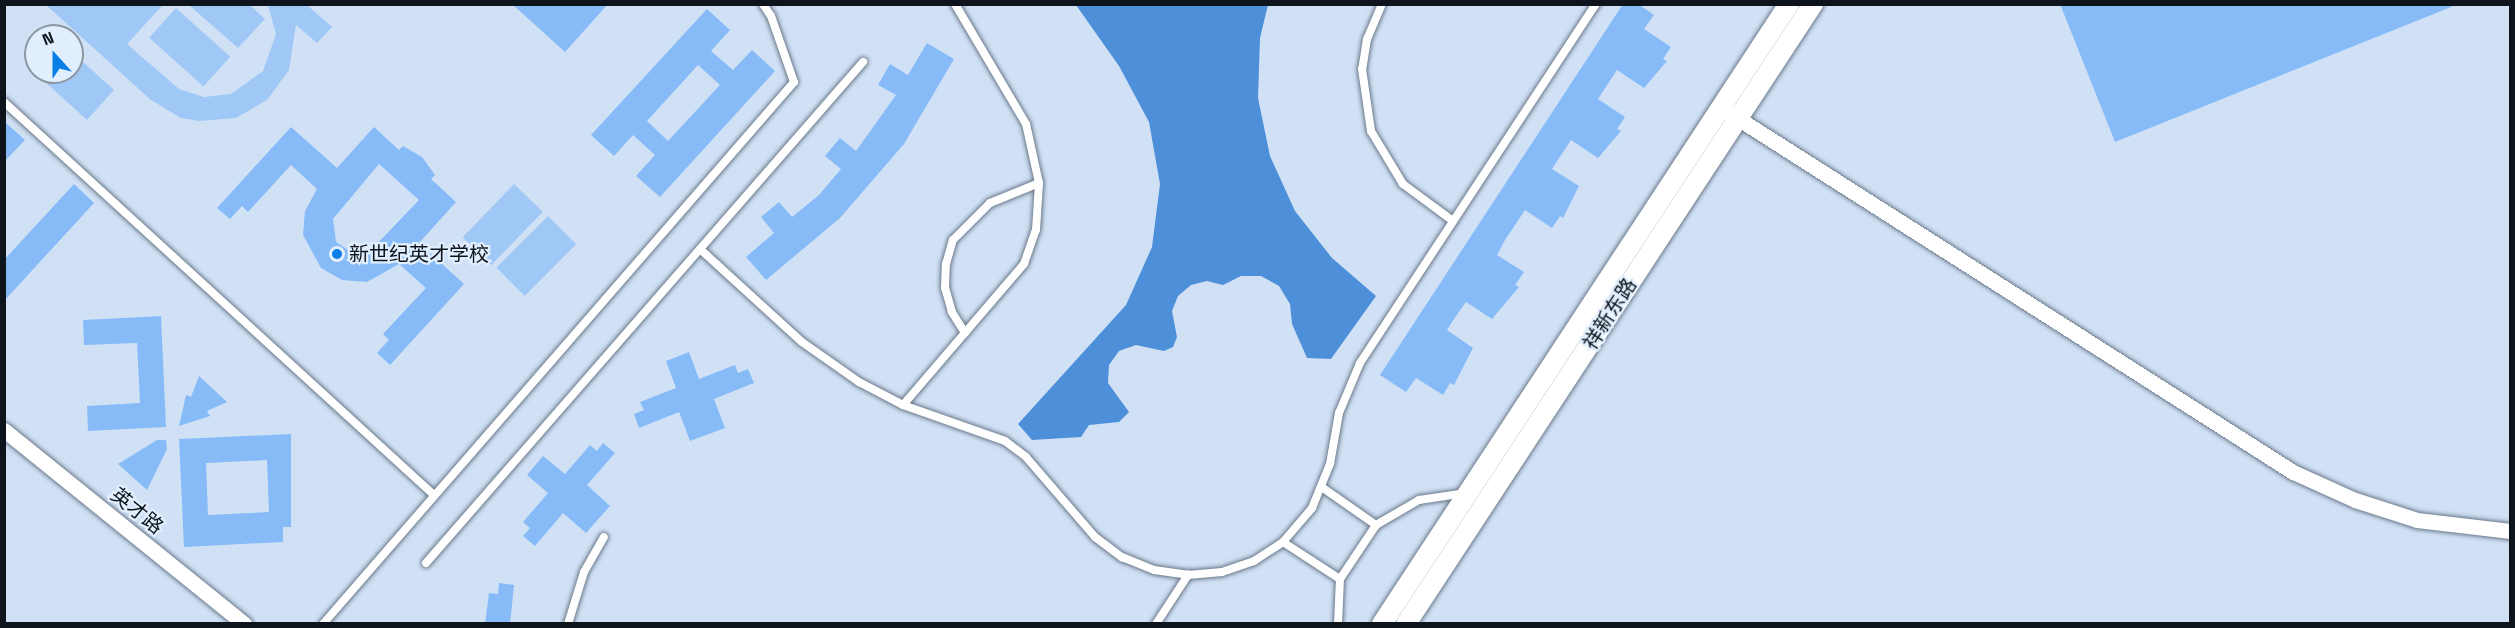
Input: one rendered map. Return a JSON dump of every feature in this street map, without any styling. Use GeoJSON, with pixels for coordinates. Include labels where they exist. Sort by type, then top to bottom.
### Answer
{"type":"FeatureCollection","features":[{"type":"Feature","properties":{"kind":"street","name":"祥新东路"},"geometry":{"type":"LineString","coordinates":[[1382,624],[1789,4]]}},
{"type":"Feature","properties":{"kind":"street","name":"祥新东路"},"geometry":{"type":"LineString","coordinates":[[1406,624],[1813,4]]}},
{"type":"Feature","properties":{"kind":"street"},"geometry":{"type":"LineString","coordinates":[[1721,107],[2293,472],[2355,500],[2417,520],[2511,531]]}},
{"type":"Feature","properties":{"kind":"street","name":"英才路"},"geometry":{"type":"LineString","coordinates":[[4,430],[244,624]]}},
{"type":"Feature","properties":{"kind":"lane"},"geometry":{"type":"LineString","coordinates":[[323,624],[794,82],[771,16],[763,4]]}},
{"type":"Feature","properties":{"kind":"lane"},"geometry":{"type":"LineString","coordinates":[[903,405],[1024,264],[1036,230],[1039,183],[1026,124],[955,4]]}},
{"type":"Feature","properties":{"kind":"lane"},"geometry":{"type":"LineString","coordinates":[[1382,4],[1367,39],[1362,69],[1371,131],[1402,184],[1453,220]]}},
{"type":"Feature","properties":{"kind":"lane"},"geometry":{"type":"LineString","coordinates":[[700,249],[802,342],[859,382],[903,405],[1005,441],[1026,457],[1095,537],[1122,557],[1154,570],[1188,575],[1222,572],[1254,561],[1283,542],[1312,508],[1323,488],[1339,413],[1360,363],[1596,4]]}},
{"type":"Feature","properties":{"kind":"lane"},"geometry":{"type":"LineString","coordinates":[[426,563],[862,62]]}},
{"type":"Feature","properties":{"kind":"lane"},"geometry":{"type":"LineString","coordinates":[[4,102],[434,495]]}},
{"type":"Feature","properties":{"kind":"lane"},"geometry":{"type":"LineString","coordinates":[[965,333],[952,312],[945,288],[953,240],[990,203],[1039,183]]}},
{"type":"Feature","properties":{"kind":"lane"},"geometry":{"type":"LineString","coordinates":[[1323,488],[1376,525]]}},
{"type":"Feature","properties":{"kind":"lane"},"geometry":{"type":"LineString","coordinates":[[1338,624],[1340,579],[1376,525],[1419,500],[1468,493]]}},
{"type":"Feature","properties":{"kind":"lane"},"geometry":{"type":"LineString","coordinates":[[568,624],[584,572],[604,537]]}},
{"type":"Feature","properties":{"kind":"lane"},"geometry":{"type":"LineString","coordinates":[[1283,542],[1340,579]]}},
{"type":"Feature","properties":{"kind":"lane"},"geometry":{"type":"LineString","coordinates":[[1156,624],[1188,575]]}},
{"type":"Feature","properties":{"kind":"shaded area"},"geometry":{"type":"Polygon","coordinates":[[[46,5],[163,5],[127,44],[179,89],[204,97],[231,94],[263,71],[276,34],[268,5],[307,5],[332,27],[317,43],[296,25],[289,70],[267,100],[236,118],[199,121],[181,118],[151,100],[84,39],[84,24],[67,24],[46,5]]]}},
{"type":"Feature","properties":{"kind":"shaded area"},"geometry":{"type":"Polygon","coordinates":[[[189,5],[250,5],[265,19],[238,48],[189,5]]]}},
{"type":"Feature","properties":{"kind":"shaded area"},"geometry":{"type":"Polygon","coordinates":[[[1076,5],[1268,5],[1260,38],[1258,98],[1270,156],[1295,211],[1332,258],[1376,296],[1331,359],[1307,358],[1292,324],[1290,304],[1279,286],[1261,276],[1241,276],[1223,285],[1207,281],[1191,285],[1178,296],[1172,311],[1177,337],[1173,347],[1164,351],[1136,345],[1119,351],[1109,365],[1108,383],[1129,412],[1119,422],[1089,425],[1081,437],[1032,440],[1018,424],[1126,305],[1152,247],[1160,184],[1149,122],[1119,66],[1076,5]]]}},
{"type":"Feature","properties":{"kind":"shaded area"},"geometry":{"type":"Polygon","coordinates":[[[176,8],[230,57],[203,87],[149,38],[176,8]]]}},
{"type":"Feature","properties":{"kind":"shaded area"},"geometry":{"type":"Polygon","coordinates":[[[84,63],[114,90],[87,120],[47,84],[84,84],[84,63]]]}},
{"type":"Feature","properties":{"kind":"shaded area"},"geometry":{"type":"Polygon","coordinates":[[[514,184],[543,212],[491,265],[463,237],[514,184]]]}},
{"type":"Feature","properties":{"kind":"shaded area"},"geometry":{"type":"Polygon","coordinates":[[[548,216],[576,244],[525,296],[496,268],[548,216]]]}},
{"type":"Feature","properties":{"kind":"building"},"geometry":{"type":"Polygon","coordinates":[[[512,4],[608,4],[565,52],[512,4]]]}},
{"type":"Feature","properties":{"kind":"building"},"geometry":{"type":"Polygon","coordinates":[[[1623,4],[1638,4],[1654,15],[1644,29],[1671,47],[1663,59],[1667,61],[1644,88],[1617,70],[1598,99],[1625,117],[1617,129],[1621,131],[1598,158],[1571,140],[1552,169],[1579,186],[1563,218],[1560,216],[1552,228],[1525,210],[1497,255],[1524,272],[1515,285],[1519,287],[1492,319],[1466,302],[1456,316],[1447,330],[1473,348],[1454,385],[1450,383],[1443,395],[1416,378],[1406,392],[1380,375],[1623,4]]]}},
{"type":"Feature","properties":{"kind":"building"},"geometry":{"type":"Polygon","coordinates":[[[2060,4],[2456,4],[2456,5],[2115,142],[2060,4]]]}},
{"type":"Feature","properties":{"kind":"building"},"geometry":{"type":"Polygon","coordinates":[[[707,9],[730,30],[711,51],[733,70],[752,50],[775,71],[660,197],[636,176],[655,155],[633,135],[614,156],[591,135],[707,9]],[[698,65],[647,121],[668,141],[720,85],[698,65]]]}},
{"type":"Feature","properties":{"kind":"building"},"geometry":{"type":"Polygon","coordinates":[[[927,43],[954,59],[904,144],[840,218],[766,280],[746,257],[774,233],[761,217],[779,202],[792,217],[819,195],[841,169],[825,156],[840,138],[856,151],[896,95],[878,85],[890,64],[908,75],[927,43]]]}},
{"type":"Feature","properties":{"kind":"building"},"geometry":{"type":"Polygon","coordinates":[[[4,121],[25,140],[4,162],[4,121]]]}},
{"type":"Feature","properties":{"kind":"building"},"geometry":{"type":"Polygon","coordinates":[[[291,127],[337,168],[374,127],[399,150],[403,146],[422,157],[435,175],[431,179],[456,202],[419,243],[464,284],[390,365],[377,353],[389,340],[383,334],[426,288],[399,264],[367,282],[342,280],[321,268],[303,235],[305,211],[317,189],[291,165],[248,212],[242,206],[230,219],[217,208],[291,127]],[[379,164],[333,219],[336,242],[351,252],[373,248],[419,200],[379,164]]]}},
{"type":"Feature","properties":{"kind":"building"},"geometry":{"type":"Polygon","coordinates":[[[74,184],[94,203],[4,301],[4,260],[74,184]]]}},
{"type":"Feature","properties":{"kind":"building"},"geometry":{"type":"Polygon","coordinates":[[[161,316],[166,427],[88,431],[87,406],[140,403],[137,343],[84,345],[83,320],[161,316]]]}},
{"type":"Feature","properties":{"kind":"building"},"geometry":{"type":"Polygon","coordinates":[[[689,352],[699,379],[735,365],[738,373],[748,369],[754,383],[714,399],[725,428],[690,441],[679,412],[639,428],[634,414],[644,410],[640,402],[676,388],[666,361],[689,352]]]}},
{"type":"Feature","properties":{"kind":"building"},"geometry":{"type":"Polygon","coordinates":[[[199,376],[227,402],[207,411],[210,416],[179,426],[186,395],[191,397],[199,376]]]}},
{"type":"Feature","properties":{"kind":"building"},"geometry":{"type":"Polygon","coordinates":[[[291,434],[291,527],[283,527],[283,542],[184,547],[179,439],[291,434]],[[267,460],[206,463],[208,515],[269,512],[267,460]]]}},
{"type":"Feature","properties":{"kind":"building"},"geometry":{"type":"Polygon","coordinates":[[[157,440],[166,440],[167,449],[147,490],[118,464],[157,440]]]}},
{"type":"Feature","properties":{"kind":"building"},"geometry":{"type":"Polygon","coordinates":[[[603,443],[615,453],[587,485],[610,506],[586,533],[563,513],[535,546],[523,536],[530,528],[523,522],[548,493],[527,475],[543,456],[565,474],[590,445],[597,451],[603,443]]]}},
{"type":"Feature","properties":{"kind":"building"},"geometry":{"type":"Polygon","coordinates":[[[499,583],[514,585],[510,624],[485,624],[489,593],[498,594],[499,583]]]}},
{"type":"Feature","properties":{"kind":"place","name":"新世纪英才学校"},"geometry":{"type":"Point","coordinates":[337,254]}}]}
